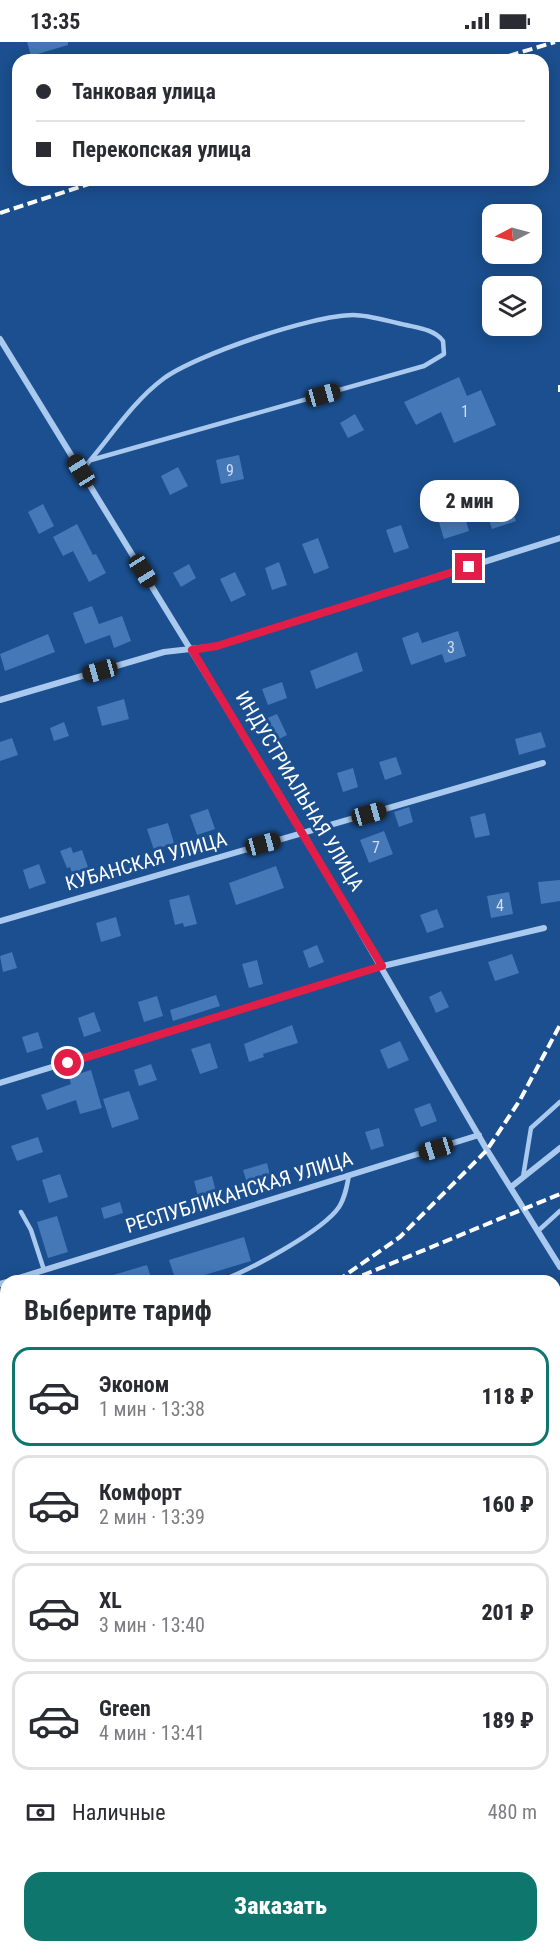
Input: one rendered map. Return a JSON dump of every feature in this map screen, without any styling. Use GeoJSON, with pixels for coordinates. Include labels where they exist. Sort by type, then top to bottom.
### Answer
{"type":"FeatureCollection","features":[{"type":"Feature","properties":{"kind":"street","name":"ИНДУСТРИАЛЬНАЯ УЛИЦА"},"geometry":{"type":"LineString","coordinates":[[0,339],[303,833],[479,1135],[560,1267]]}},
{"type":"Feature","properties":{"kind":"street"},"geometry":{"type":"LineString","coordinates":[[0,700],[164,652],[217,646],[560,538]]}},
{"type":"Feature","properties":{"kind":"street","name":"КУБАНСКАЯ УЛИЦА"},"geometry":{"type":"LineString","coordinates":[[0,921],[543,763]]}},
{"type":"Feature","properties":{"kind":"street"},"geometry":{"type":"LineString","coordinates":[[0,1083],[382,966],[544,928]]}},
{"type":"Feature","properties":{"kind":"street","name":"РЕСПУБЛИКАНСКАЯ УЛИЦА"},"geometry":{"type":"LineString","coordinates":[[28,1275],[479,1135]]}},
{"type":"Feature","properties":{"kind":"street"},"geometry":{"type":"LineString","coordinates":[[511,1187],[560,1148]]}},
{"type":"Feature","properties":{"kind":"lane"},"geometry":{"type":"LineString","coordinates":[[81,471],[132,409],[163,379],[187,366],[235,346],[293,327],[354,315],[424,329],[443,341],[444,354],[424,366],[91,460]]}},
{"type":"Feature","properties":{"kind":"lane"},"geometry":{"type":"LineString","coordinates":[[523,1177],[531,1128],[560,1101]]}},
{"type":"Feature","properties":{"kind":"lane"},"geometry":{"type":"LineString","coordinates":[[235,1275],[259,1265],[324,1222],[339,1207],[349,1175]]}},
{"type":"Feature","properties":{"kind":"lane"},"geometry":{"type":"LineString","coordinates":[[538,1231],[560,1211]]}},
{"type":"Feature","properties":{"kind":"lane"},"geometry":{"type":"LineString","coordinates":[[21,1212],[31,1230],[44,1270]]}},
{"type":"Feature","properties":{"kind":"building"},"geometry":{"type":"Polygon","coordinates":[[[27,42],[68,42],[68,45],[30,54],[27,42]]]}},
{"type":"Feature","properties":{"kind":"building"},"geometry":{"type":"Polygon","coordinates":[[[459,377],[467,396],[481,390],[496,425],[454,443],[441,412],[416,425],[404,402],[459,377]]]}},
{"type":"Feature","properties":{"kind":"building"},"geometry":{"type":"Polygon","coordinates":[[[355,414],[364,430],[348,438],[340,423],[355,414]]]}},
{"type":"Feature","properties":{"kind":"building"},"geometry":{"type":"Polygon","coordinates":[[[239,455],[244,479],[221,484],[216,460],[239,455]]]}},
{"type":"Feature","properties":{"kind":"building"},"geometry":{"type":"Polygon","coordinates":[[[178,467],[188,486],[170,495],[161,476],[178,467]]]}},
{"type":"Feature","properties":{"kind":"building"},"geometry":{"type":"Polygon","coordinates":[[[507,495],[516,521],[492,529],[483,502],[507,495]]]}},
{"type":"Feature","properties":{"kind":"building"},"geometry":{"type":"Polygon","coordinates":[[[43,504],[54,526],[39,534],[28,512],[43,504]]]}},
{"type":"Feature","properties":{"kind":"building"},"geometry":{"type":"Polygon","coordinates":[[[463,511],[469,531],[444,539],[438,519],[463,511]]]}},
{"type":"Feature","properties":{"kind":"building"},"geometry":{"type":"Polygon","coordinates":[[[77,524],[93,555],[96,554],[106,573],[89,582],[73,551],[63,556],[53,537],[77,524]]]}},
{"type":"Feature","properties":{"kind":"building"},"geometry":{"type":"Polygon","coordinates":[[[401,525],[409,548],[394,553],[386,530],[401,525]]]}},
{"type":"Feature","properties":{"kind":"building"},"geometry":{"type":"Polygon","coordinates":[[[318,538],[329,568],[314,574],[302,544],[318,538]]]}},
{"type":"Feature","properties":{"kind":"building"},"geometry":{"type":"Polygon","coordinates":[[[279,562],[287,585],[272,590],[265,568],[279,562]]]}},
{"type":"Feature","properties":{"kind":"building"},"geometry":{"type":"Polygon","coordinates":[[[189,564],[196,578],[181,587],[173,573],[189,564]]]}},
{"type":"Feature","properties":{"kind":"building"},"geometry":{"type":"Polygon","coordinates":[[[235,572],[246,595],[231,602],[220,579],[235,572]]]}},
{"type":"Feature","properties":{"kind":"building"},"geometry":{"type":"Polygon","coordinates":[[[92,606],[99,624],[122,616],[131,641],[114,648],[110,635],[85,644],[73,613],[92,606]]]}},
{"type":"Feature","properties":{"kind":"building"},"geometry":{"type":"Polygon","coordinates":[[[458,631],[466,656],[445,663],[442,654],[411,665],[402,638],[418,632],[422,643],[458,631]]]}},
{"type":"Feature","properties":{"kind":"building"},"geometry":{"type":"Polygon","coordinates":[[[48,634],[55,652],[5,671],[0,654],[48,634]]]}},
{"type":"Feature","properties":{"kind":"building"},"geometry":{"type":"Polygon","coordinates":[[[357,652],[363,671],[316,689],[310,671],[357,652]]]}},
{"type":"Feature","properties":{"kind":"building"},"geometry":{"type":"Polygon","coordinates":[[[282,682],[287,698],[268,705],[262,689],[282,682]]]}},
{"type":"Feature","properties":{"kind":"building"},"geometry":{"type":"Polygon","coordinates":[[[124,699],[129,719],[102,726],[97,707],[124,699]]]}},
{"type":"Feature","properties":{"kind":"building"},"geometry":{"type":"Polygon","coordinates":[[[277,714],[287,735],[275,741],[265,719],[277,714]]]}},
{"type":"Feature","properties":{"kind":"building"},"geometry":{"type":"Polygon","coordinates":[[[64,722],[69,736],[54,741],[50,728],[64,722]]]}},
{"type":"Feature","properties":{"kind":"building"},"geometry":{"type":"Polygon","coordinates":[[[541,732],[546,747],[519,755],[515,739],[541,732]]]}},
{"type":"Feature","properties":{"kind":"building"},"geometry":{"type":"Polygon","coordinates":[[[12,738],[18,755],[0,761],[0,742],[12,738]]]}},
{"type":"Feature","properties":{"kind":"building"},"geometry":{"type":"Polygon","coordinates":[[[396,757],[402,774],[385,780],[379,762],[396,757]]]}},
{"type":"Feature","properties":{"kind":"building"},"geometry":{"type":"Polygon","coordinates":[[[353,768],[358,787],[343,792],[337,773],[353,768]]]}},
{"type":"Feature","properties":{"kind":"building"},"geometry":{"type":"Polygon","coordinates":[[[409,807],[413,822],[399,827],[394,812],[409,807]]]}},
{"type":"Feature","properties":{"kind":"building"},"geometry":{"type":"Polygon","coordinates":[[[208,809],[215,829],[197,835],[190,815],[208,809]]]}},
{"type":"Feature","properties":{"kind":"building"},"geometry":{"type":"Polygon","coordinates":[[[485,813],[490,835],[475,838],[470,817],[485,813]]]}},
{"type":"Feature","properties":{"kind":"building"},"geometry":{"type":"Polygon","coordinates":[[[168,823],[174,843],[154,850],[147,829],[168,823]]]}},
{"type":"Feature","properties":{"kind":"building"},"geometry":{"type":"Polygon","coordinates":[[[384,831],[393,854],[369,863],[360,840],[384,831]]]}},
{"type":"Feature","properties":{"kind":"building"},"geometry":{"type":"Polygon","coordinates":[[[71,847],[73,853],[82,850],[89,870],[73,876],[60,851],[71,847]]]}},
{"type":"Feature","properties":{"kind":"building"},"geometry":{"type":"Polygon","coordinates":[[[39,864],[46,883],[29,889],[23,870],[39,864]]]}},
{"type":"Feature","properties":{"kind":"building"},"geometry":{"type":"Polygon","coordinates":[[[276,866],[284,888],[236,905],[229,883],[276,866]]]}},
{"type":"Feature","properties":{"kind":"building"},"geometry":{"type":"Polygon","coordinates":[[[560,880],[560,901],[541,904],[538,882],[560,880]]]}},
{"type":"Feature","properties":{"kind":"building"},"geometry":{"type":"Polygon","coordinates":[[[509,892],[513,914],[491,918],[487,896],[509,892]]]}},
{"type":"Feature","properties":{"kind":"building"},"geometry":{"type":"Polygon","coordinates":[[[189,895],[197,924],[184,927],[183,923],[175,925],[169,900],[189,895]]]}},
{"type":"Feature","properties":{"kind":"building"},"geometry":{"type":"Polygon","coordinates":[[[437,909],[444,927],[427,933],[420,915],[437,909]]]}},
{"type":"Feature","properties":{"kind":"building"},"geometry":{"type":"Polygon","coordinates":[[[116,917],[121,936],[101,942],[96,923],[116,917]]]}},
{"type":"Feature","properties":{"kind":"building"},"geometry":{"type":"Polygon","coordinates":[[[317,945],[324,962],[309,968],[303,951],[317,945]]]}},
{"type":"Feature","properties":{"kind":"building"},"geometry":{"type":"Polygon","coordinates":[[[12,952],[17,968],[3,972],[0,956],[12,952]]]}},
{"type":"Feature","properties":{"kind":"building"},"geometry":{"type":"Polygon","coordinates":[[[512,954],[519,973],[495,981],[488,962],[512,954]]]}},
{"type":"Feature","properties":{"kind":"building"},"geometry":{"type":"Polygon","coordinates":[[[257,960],[263,984],[249,988],[242,964],[257,960]]]}},
{"type":"Feature","properties":{"kind":"building"},"geometry":{"type":"Polygon","coordinates":[[[441,991],[449,1007],[436,1013],[429,997],[441,991]]]}},
{"type":"Feature","properties":{"kind":"building"},"geometry":{"type":"Polygon","coordinates":[[[216,995],[220,1006],[173,1021],[170,1010],[216,995]]]}},
{"type":"Feature","properties":{"kind":"building"},"geometry":{"type":"Polygon","coordinates":[[[157,996],[163,1016],[144,1022],[138,1002],[157,996]]]}},
{"type":"Feature","properties":{"kind":"building"},"geometry":{"type":"Polygon","coordinates":[[[94,1012],[101,1031],[84,1037],[78,1018],[94,1012]]]}},
{"type":"Feature","properties":{"kind":"building"},"geometry":{"type":"Polygon","coordinates":[[[292,1025],[298,1043],[263,1054],[264,1057],[249,1062],[244,1044],[292,1025]]]}},
{"type":"Feature","properties":{"kind":"building"},"geometry":{"type":"Polygon","coordinates":[[[38,1032],[43,1048],[27,1053],[22,1037],[38,1032]]]}},
{"type":"Feature","properties":{"kind":"building"},"geometry":{"type":"Polygon","coordinates":[[[400,1041],[409,1060],[388,1069],[380,1050],[400,1041]]]}},
{"type":"Feature","properties":{"kind":"building"},"geometry":{"type":"Polygon","coordinates":[[[210,1043],[218,1068],[200,1074],[191,1049],[210,1043]]]}},
{"type":"Feature","properties":{"kind":"building"},"geometry":{"type":"Polygon","coordinates":[[[151,1064],[157,1080],[139,1086],[134,1070],[151,1064]]]}},
{"type":"Feature","properties":{"kind":"building"},"geometry":{"type":"Polygon","coordinates":[[[91,1070],[102,1108],[80,1114],[76,1100],[47,1110],[41,1095],[71,1084],[69,1077],[91,1070]]]}},
{"type":"Feature","properties":{"kind":"building"},"geometry":{"type":"Polygon","coordinates":[[[129,1091],[139,1119],[112,1128],[103,1099],[129,1091]]]}},
{"type":"Feature","properties":{"kind":"building"},"geometry":{"type":"Polygon","coordinates":[[[430,1103],[437,1121],[421,1127],[414,1109],[430,1103]]]}},
{"type":"Feature","properties":{"kind":"building"},"geometry":{"type":"Polygon","coordinates":[[[379,1128],[384,1146],[371,1150],[365,1132],[379,1128]]]}},
{"type":"Feature","properties":{"kind":"building"},"geometry":{"type":"Polygon","coordinates":[[[38,1137],[43,1152],[17,1161],[11,1146],[38,1137]]]}},
{"type":"Feature","properties":{"kind":"building"},"geometry":{"type":"Polygon","coordinates":[[[267,1163],[271,1179],[248,1186],[243,1170],[267,1163]]]}},
{"type":"Feature","properties":{"kind":"building"},"geometry":{"type":"Polygon","coordinates":[[[60,1174],[68,1197],[49,1203],[42,1180],[60,1174]]]}},
{"type":"Feature","properties":{"kind":"building"},"geometry":{"type":"Polygon","coordinates":[[[212,1176],[217,1196],[199,1200],[194,1181],[212,1176]]]}},
{"type":"Feature","properties":{"kind":"building"},"geometry":{"type":"Polygon","coordinates":[[[120,1202],[123,1213],[104,1219],[101,1208],[120,1202]]]}},
{"type":"Feature","properties":{"kind":"building"},"geometry":{"type":"Polygon","coordinates":[[[57,1216],[68,1252],[48,1258],[37,1222],[57,1216]]]}},
{"type":"Feature","properties":{"kind":"building"},"geometry":{"type":"Polygon","coordinates":[[[244,1237],[251,1261],[205,1275],[174,1275],[169,1260],[244,1237]]]}},
{"type":"Feature","properties":{"kind":"building"},"geometry":{"type":"Polygon","coordinates":[[[147,1265],[150,1275],[113,1275],[147,1265]]]}},
{"type":"Feature","properties":{"kind":"railway"},"geometry":{"type":"LineString","coordinates":[[515,54],[555,42]]}},
{"type":"Feature","properties":{"kind":"railway"},"geometry":{"type":"LineString","coordinates":[[0,213],[83,186]]}},
{"type":"Feature","properties":{"kind":"railway"},"geometry":{"type":"LineString","coordinates":[[560,385],[560,392]]}},
{"type":"Feature","properties":{"kind":"railway"},"geometry":{"type":"LineString","coordinates":[[346,1275],[400,1237],[487,1150],[520,1100],[560,1025]]}},
{"type":"Feature","properties":{"kind":"railway"},"geometry":{"type":"LineString","coordinates":[[364,1275],[560,1194]]}},
{"type":"Feature","properties":{"kind":"route"},"geometry":{"type":"LineString","coordinates":[[68,1063],[382,966],[192,650],[217,646],[469,567]]}}]}
